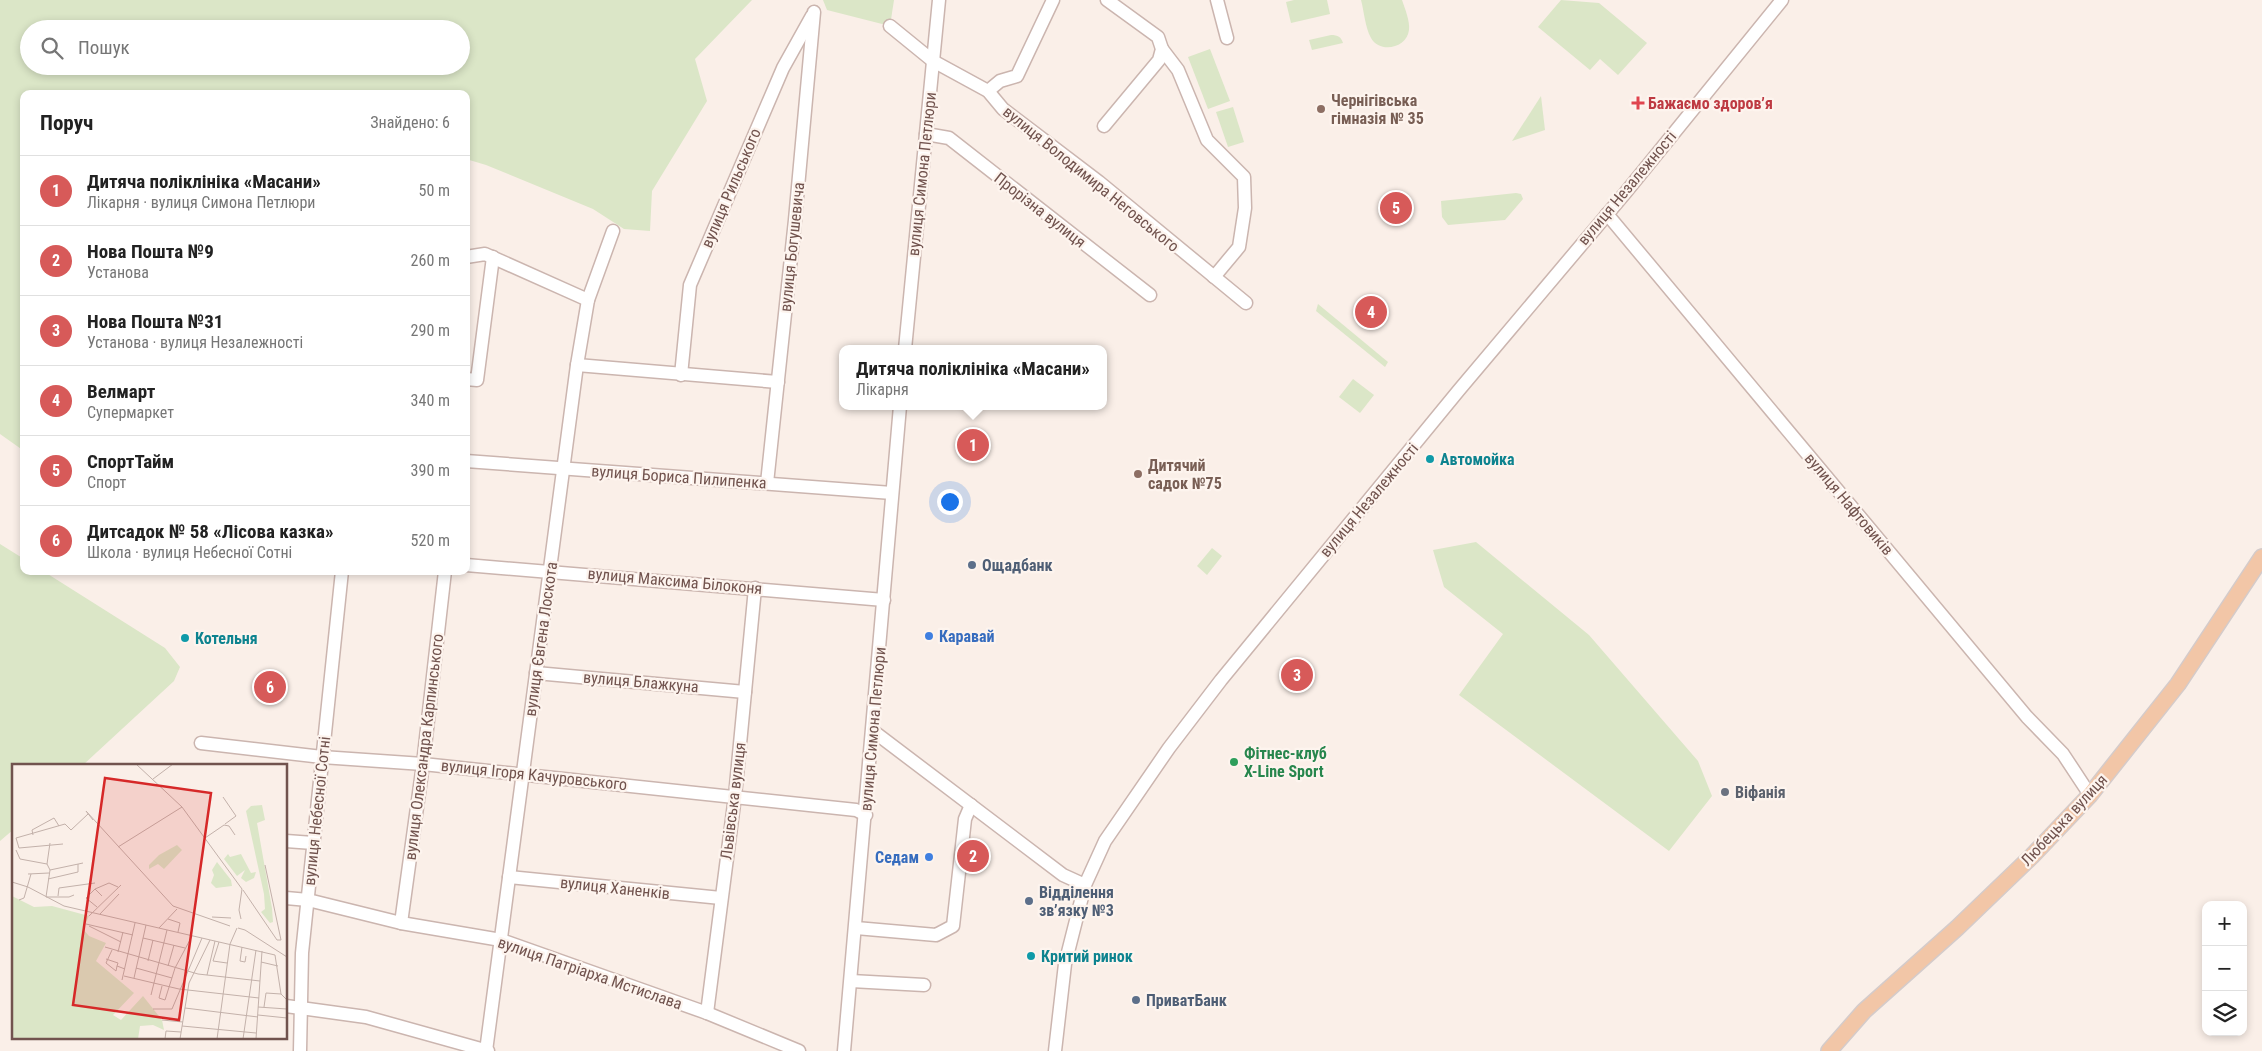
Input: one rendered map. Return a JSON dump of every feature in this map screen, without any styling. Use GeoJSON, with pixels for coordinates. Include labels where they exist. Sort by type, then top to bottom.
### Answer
{"type":"FeatureCollection","features":[{"type":"Feature","properties":{"kind":"main road","name":"Любецька вулиця"},"geometry":{"type":"LineString","coordinates":[[1829,1051],[1864,1011],[1958,928],[2032,856],[2090,795],[2178,684],[2262,557]]}},
{"type":"Feature","properties":{"kind":"street","name":"вулиця Симона Петлюри"},"geometry":{"type":"LineString","coordinates":[[906,345],[939,0]]}},
{"type":"Feature","properties":{"kind":"street"},"geometry":{"type":"LineString","coordinates":[[988,91],[1000,81],[1017,76],[1053,0]]}},
{"type":"Feature","properties":{"kind":"street"},"geometry":{"type":"LineString","coordinates":[[1107,0],[1158,36],[1162,49],[1178,70],[1207,140],[1244,177],[1245,208],[1239,247],[1214,277]]}},
{"type":"Feature","properties":{"kind":"street"},"geometry":{"type":"LineString","coordinates":[[1217,0],[1227,38]]}},
{"type":"Feature","properties":{"kind":"street","name":"вулиця Незалежності"},"geometry":{"type":"LineString","coordinates":[[1055,1051],[1065,964],[1085,885],[1106,841],[1169,748],[1221,680],[1782,0]]}},
{"type":"Feature","properties":{"kind":"street","name":"вулиця Рильського"},"geometry":{"type":"LineString","coordinates":[[681,375],[690,285],[783,68],[814,12]]}},
{"type":"Feature","properties":{"kind":"street","name":"вулиця Богушевича"},"geometry":{"type":"LineString","coordinates":[[767,483],[814,12]]}},
{"type":"Feature","properties":{"kind":"street","name":"вулиця Володимира Неговського"},"geometry":{"type":"LineString","coordinates":[[890,26],[933,61],[988,91],[1004,109],[1099,182],[1246,303]]}},
{"type":"Feature","properties":{"kind":"street"},"geometry":{"type":"LineString","coordinates":[[1104,126],[1159,60],[1162,49]]}},
{"type":"Feature","properties":{"kind":"street","name":"Прорізна вулиця"},"geometry":{"type":"LineString","coordinates":[[926,134],[949,138],[1150,295]]}},
{"type":"Feature","properties":{"kind":"street","name":"вулиця Нафтовиків"},"geometry":{"type":"LineString","coordinates":[[1607,214],[2027,717],[2063,754],[2090,795]]}},
{"type":"Feature","properties":{"kind":"street","name":"вулиця Євгена Лоскота"},"geometry":{"type":"LineString","coordinates":[[487,1051],[577,365],[588,300],[613,231]]}},
{"type":"Feature","properties":{"kind":"street"},"geometry":{"type":"LineString","coordinates":[[470,256],[485,254],[588,300]]}},
{"type":"Feature","properties":{"kind":"street"},"geometry":{"type":"LineString","coordinates":[[470,379],[477,380],[493,257]]}},
{"type":"Feature","properties":{"kind":"street"},"geometry":{"type":"LineString","coordinates":[[577,365],[778,382]]}},
{"type":"Feature","properties":{"kind":"street","name":"вулиця Симона Петлюри"},"geometry":{"type":"LineString","coordinates":[[844,1051],[866,815],[900,410]]}},
{"type":"Feature","properties":{"kind":"street","name":"вулиця Бориса Пилипенка"},"geometry":{"type":"LineString","coordinates":[[470,461],[892,493]]}},
{"type":"Feature","properties":{"kind":"street","name":"вулиця Максима Білоконя"},"geometry":{"type":"LineString","coordinates":[[470,565],[884,600]]}},
{"type":"Feature","properties":{"kind":"street","name":"вулиця Небесної Сотні"},"geometry":{"type":"LineString","coordinates":[[300,1051],[302,953],[342,575]]}},
{"type":"Feature","properties":{"kind":"street","name":"вулиця Олександра Карпинського"},"geometry":{"type":"LineString","coordinates":[[401,923],[423,764],[445,575]]}},
{"type":"Feature","properties":{"kind":"street","name":"Львівська вулиця"},"geometry":{"type":"LineString","coordinates":[[706,1013],[734,796],[755,588]]}},
{"type":"Feature","properties":{"kind":"street","name":"вулиця Блажкуна"},"geometry":{"type":"LineString","coordinates":[[536,673],[745,692]]}},
{"type":"Feature","properties":{"kind":"street"},"geometry":{"type":"LineString","coordinates":[[873,731],[1069,879],[1085,885]]}},
{"type":"Feature","properties":{"kind":"street","name":"вулиця Ігоря Качуровського"},"geometry":{"type":"LineString","coordinates":[[201,743],[322,757],[423,764],[734,796],[856,810],[866,815]]}},
{"type":"Feature","properties":{"kind":"street"},"geometry":{"type":"LineString","coordinates":[[856,928],[936,935],[953,926],[965,819],[971,805]]}},
{"type":"Feature","properties":{"kind":"street"},"geometry":{"type":"LineString","coordinates":[[288,841],[314,843]]}},
{"type":"Feature","properties":{"kind":"street","name":"вулиця Ханенків"},"geometry":{"type":"LineString","coordinates":[[509,877],[721,898]]}},
{"type":"Feature","properties":{"kind":"street","name":"вулиця Патріарха Мстислава"},"geometry":{"type":"LineString","coordinates":[[288,898],[308,900],[401,923],[501,940],[706,1013],[798,1051]]}},
{"type":"Feature","properties":{"kind":"street"},"geometry":{"type":"LineString","coordinates":[[851,981],[924,985]]}},
{"type":"Feature","properties":{"kind":"street"},"geometry":{"type":"LineString","coordinates":[[288,1006],[366,1017],[487,1051]]}},
{"type":"Feature","properties":{"kind":"green space"},"geometry":{"type":"Polygon","coordinates":[[[0,0],[752,0],[695,59],[707,101],[652,191],[650,231],[624,229],[593,209],[470,160],[470,90],[20,90],[20,448],[0,434],[0,0]]]}},
{"type":"Feature","properties":{"kind":"green space"},"geometry":{"type":"Polygon","coordinates":[[[823,0],[894,0],[890,26],[827,10],[823,0]]]}},
{"type":"Feature","properties":{"kind":"green space"},"geometry":{"type":"Polygon","coordinates":[[[1294,0],[1327,0],[1330,14],[1291,23],[1286,2],[1294,0]]]}},
{"type":"Feature","properties":{"kind":"green space"},"geometry":{"type":"Polygon","coordinates":[[[1361,0],[1402,0],[1409,26],[1407,36],[1403,41],[1393,47],[1380,46],[1375,43],[1367,29],[1361,0]]]}},
{"type":"Feature","properties":{"kind":"green space"},"geometry":{"type":"Polygon","coordinates":[[[1561,0],[1599,3],[1647,43],[1618,75],[1600,59],[1590,70],[1538,27],[1561,0]]]}},
{"type":"Feature","properties":{"kind":"green space"},"geometry":{"type":"Polygon","coordinates":[[[1331,35],[1339,37],[1343,43],[1312,50],[1309,40],[1331,35]]]}},
{"type":"Feature","properties":{"kind":"green space"},"geometry":{"type":"Polygon","coordinates":[[[1210,49],[1230,101],[1208,109],[1188,57],[1210,49]]]}},
{"type":"Feature","properties":{"kind":"green space"},"geometry":{"type":"Polygon","coordinates":[[[1541,96],[1545,130],[1512,141],[1541,96]]]}},
{"type":"Feature","properties":{"kind":"green space"},"geometry":{"type":"Polygon","coordinates":[[[1233,107],[1244,142],[1228,147],[1216,112],[1233,107]]]}},
{"type":"Feature","properties":{"kind":"green space"},"geometry":{"type":"Polygon","coordinates":[[[1521,194],[1523,199],[1505,220],[1448,225],[1442,217],[1441,201],[1521,194]]]}},
{"type":"Feature","properties":{"kind":"green space"},"geometry":{"type":"Polygon","coordinates":[[[1318,304],[1388,362],[1385,367],[1316,311],[1318,304]]]}},
{"type":"Feature","properties":{"kind":"green space"},"geometry":{"type":"Polygon","coordinates":[[[1353,379],[1374,395],[1360,413],[1339,397],[1353,379]]]}},
{"type":"Feature","properties":{"kind":"green space"},"geometry":{"type":"Polygon","coordinates":[[[1476,542],[1589,635],[1698,761],[1712,796],[1669,851],[1459,695],[1503,634],[1444,587],[1433,550],[1476,542]]]}},
{"type":"Feature","properties":{"kind":"green space"},"geometry":{"type":"Polygon","coordinates":[[[0,544],[20,556],[20,575],[49,575],[165,648],[180,667],[174,681],[84,764],[12,764],[12,831],[0,841],[0,544]]]}},
{"type":"Feature","properties":{"kind":"green space"},"geometry":{"type":"Polygon","coordinates":[[[1212,548],[1222,556],[1207,575],[1197,566],[1212,548]]]}},
{"type":"Feature","properties":{"kind":"place","name":"Бажаємо здоров’я"},"geometry":{"type":"Point","coordinates":[1638,103]}},
{"type":"Feature","properties":{"kind":"place","name":"Чернігівська гімназія № 35"},"geometry":{"type":"Point","coordinates":[1321,109]}},
{"type":"Feature","properties":{"kind":"place","name":"СпортТайм"},"geometry":{"type":"Point","coordinates":[1396,208]}},
{"type":"Feature","properties":{"kind":"place","name":"Велмарт"},"geometry":{"type":"Point","coordinates":[1371,312]}},
{"type":"Feature","properties":{"kind":"place","name":"Дитяча поліклініка «Масани»"},"geometry":{"type":"Point","coordinates":[973,445]}},
{"type":"Feature","properties":{"kind":"place","name":"Автомойка"},"geometry":{"type":"Point","coordinates":[1430,459]}},
{"type":"Feature","properties":{"kind":"place","name":"Дитячий садок №75"},"geometry":{"type":"Point","coordinates":[1138,474]}},
{"type":"Feature","properties":{"kind":"place","name":"Ощадбанк"},"geometry":{"type":"Point","coordinates":[972,565]}},
{"type":"Feature","properties":{"kind":"place","name":"Каравай"},"geometry":{"type":"Point","coordinates":[929,636]}},
{"type":"Feature","properties":{"kind":"place","name":"Котельня"},"geometry":{"type":"Point","coordinates":[185,638]}},
{"type":"Feature","properties":{"kind":"place","name":"Нова Пошта №31"},"geometry":{"type":"Point","coordinates":[1297,675]}},
{"type":"Feature","properties":{"kind":"place","name":"Дитсадок № 58 «Лісова казка»"},"geometry":{"type":"Point","coordinates":[270,687]}},
{"type":"Feature","properties":{"kind":"place","name":"Фітнес-клуб X-Line Sport"},"geometry":{"type":"Point","coordinates":[1234,762]}},
{"type":"Feature","properties":{"kind":"place","name":"Віфанія"},"geometry":{"type":"Point","coordinates":[1725,792]}},
{"type":"Feature","properties":{"kind":"place","name":"Нова Пошта №9"},"geometry":{"type":"Point","coordinates":[973,856]}},
{"type":"Feature","properties":{"kind":"place","name":"Седам"},"geometry":{"type":"Point","coordinates":[929,857]}},
{"type":"Feature","properties":{"kind":"place","name":"Відділення зв’язку №3"},"geometry":{"type":"Point","coordinates":[1029,901]}},
{"type":"Feature","properties":{"kind":"place","name":"Критий ринок"},"geometry":{"type":"Point","coordinates":[1031,956]}},
{"type":"Feature","properties":{"kind":"place","name":"ПриватБанк"},"geometry":{"type":"Point","coordinates":[1136,1000]}}]}
